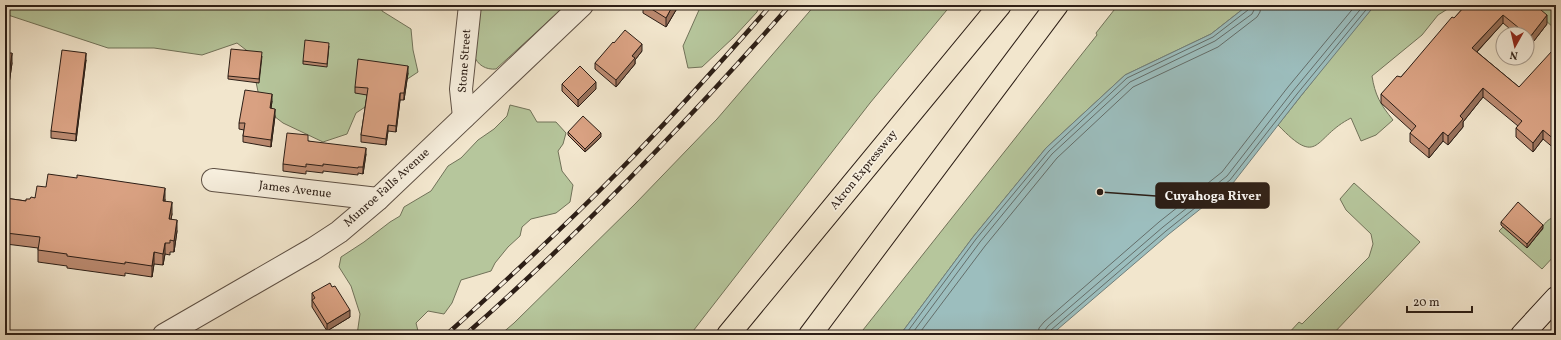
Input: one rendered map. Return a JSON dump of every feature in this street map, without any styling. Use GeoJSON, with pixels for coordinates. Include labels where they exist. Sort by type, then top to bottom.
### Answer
{"type":"FeatureCollection","features":[{"type":"Feature","properties":{"kind":"highway"},"geometry":{"type":"LineString","coordinates":[[919,102],[984,5]]}},
{"type":"Feature","properties":{"kind":"highway","name":"Akron Expressway"},"geometry":{"type":"LineString","coordinates":[[728,335],[1000,5]]}},
{"type":"Feature","properties":{"kind":"highway"},"geometry":{"type":"LineString","coordinates":[[810,335],[1057,5]]}},
{"type":"Feature","properties":{"kind":"street","name":"Stone Street"},"geometry":{"type":"LineString","coordinates":[[464,117],[461,89],[470,5]]}},
{"type":"Feature","properties":{"kind":"street","name":"Munroe Falls Avenue"},"geometry":{"type":"LineString","coordinates":[[164,335],[313,249],[339,232],[378,199],[582,5]]}},
{"type":"Feature","properties":{"kind":"street","name":"James Avenue"},"geometry":{"type":"LineString","coordinates":[[213,180],[378,199]]}},
{"type":"Feature","properties":{"kind":"street"},"geometry":{"type":"LineString","coordinates":[[1522,335],[1556,298]]}},
{"type":"Feature","properties":{"kind":"green space"},"geometry":{"type":"Polygon","coordinates":[[[13,5],[382,5],[382,11],[411,29],[413,50],[418,72],[356,113],[347,134],[323,142],[283,123],[261,106],[250,53],[237,43],[202,55],[154,48],[108,48],[5,14],[5,9],[13,5]]]}},
{"type":"Feature","properties":{"kind":"green space"},"geometry":{"type":"Polygon","coordinates":[[[481,5],[566,5],[496,69],[492,69],[482,66],[477,62],[474,55],[481,5]]]}},
{"type":"Feature","properties":{"kind":"green space"},"geometry":{"type":"Polygon","coordinates":[[[702,5],[759,5],[757,12],[734,37],[702,67],[688,68],[683,46],[702,5]]]}},
{"type":"Feature","properties":{"kind":"green space"},"geometry":{"type":"Polygon","coordinates":[[[815,5],[951,5],[870,103],[690,335],[500,335],[635,204],[717,119],[815,5]]]}},
{"type":"Feature","properties":{"kind":"green space"},"geometry":{"type":"Polygon","coordinates":[[[1118,5],[1248,5],[1211,34],[1125,75],[1046,148],[973,237],[900,335],[859,335],[1097,35],[1096,33],[1118,5]]]}},
{"type":"Feature","properties":{"kind":"green space"},"geometry":{"type":"Polygon","coordinates":[[[1375,5],[1454,5],[1438,15],[1422,35],[1372,76],[1379,99],[1393,120],[1376,135],[1361,141],[1351,118],[1329,133],[1316,145],[1310,147],[1302,145],[1278,125],[1375,5]]]}},
{"type":"Feature","properties":{"kind":"green space"},"geometry":{"type":"Polygon","coordinates":[[[1529,5],[1556,5],[1556,30],[1529,5]]]}},
{"type":"Feature","properties":{"kind":"green space"},"geometry":{"type":"Polygon","coordinates":[[[510,105],[530,110],[537,122],[556,122],[566,133],[563,144],[558,151],[562,171],[573,185],[570,202],[556,213],[531,219],[522,227],[520,236],[508,247],[495,263],[491,271],[461,280],[452,303],[444,314],[428,311],[416,323],[419,335],[357,335],[360,314],[351,286],[339,267],[341,257],[400,216],[404,207],[431,191],[448,166],[461,158],[478,140],[494,129],[507,116],[510,105]]]}},
{"type":"Feature","properties":{"kind":"green space"},"geometry":{"type":"Polygon","coordinates":[[[1354,183],[1420,242],[1332,335],[1287,335],[1299,322],[1302,324],[1369,257],[1373,244],[1371,234],[1346,210],[1340,199],[1354,183]]]}},
{"type":"Feature","properties":{"kind":"green space"},"geometry":{"type":"Polygon","coordinates":[[[1556,217],[1556,254],[1542,269],[1499,231],[1503,227],[1527,247],[1543,229],[1542,227],[1546,222],[1551,218],[1556,217]]]}},
{"type":"Feature","properties":{"kind":"water"},"geometry":{"type":"Polygon","coordinates":[[[1248,5],[1375,5],[1300,97],[1233,183],[1169,234],[1051,335],[900,335],[973,237],[1046,148],[1125,75],[1211,34],[1248,5]]]}},
{"type":"Feature","properties":{"kind":"building"},"geometry":{"type":"Polygon","coordinates":[[[645,5],[673,5],[666,18],[645,5]]]}},
{"type":"Feature","properties":{"kind":"building"},"geometry":{"type":"Polygon","coordinates":[[[1466,5],[1535,5],[1547,15],[1535,31],[1535,26],[1516,26],[1503,15],[1472,48],[1519,87],[1552,51],[1556,55],[1556,141],[1543,130],[1533,143],[1516,128],[1522,121],[1483,88],[1460,116],[1463,119],[1448,136],[1443,132],[1429,149],[1410,133],[1416,126],[1381,94],[1397,76],[1401,77],[1452,17],[1454,18],[1466,5]]]}},
{"type":"Feature","properties":{"kind":"building"},"geometry":{"type":"Polygon","coordinates":[[[625,30],[642,44],[632,56],[635,58],[616,80],[595,63],[625,30]]]}},
{"type":"Feature","properties":{"kind":"building"},"geometry":{"type":"Polygon","coordinates":[[[5,36],[7,36],[5,49],[5,36]]]}},
{"type":"Feature","properties":{"kind":"building"},"geometry":{"type":"Polygon","coordinates":[[[305,40],[329,43],[327,64],[303,61],[305,40]]]}},
{"type":"Feature","properties":{"kind":"building"},"geometry":{"type":"Polygon","coordinates":[[[231,49],[262,52],[259,79],[228,76],[231,49]]]}},
{"type":"Feature","properties":{"kind":"building"},"geometry":{"type":"Polygon","coordinates":[[[62,50],[86,53],[76,134],[51,131],[62,50]]]}},
{"type":"Feature","properties":{"kind":"building"},"geometry":{"type":"Polygon","coordinates":[[[5,53],[12,53],[9,75],[6,74],[5,77],[5,53]]]}},
{"type":"Feature","properties":{"kind":"building"},"geometry":{"type":"Polygon","coordinates":[[[358,59],[408,66],[404,93],[400,93],[396,126],[388,125],[386,139],[361,135],[368,88],[355,87],[358,59]]]}},
{"type":"Feature","properties":{"kind":"building"},"geometry":{"type":"Polygon","coordinates":[[[580,66],[596,82],[578,100],[562,84],[580,66]]]}},
{"type":"Feature","properties":{"kind":"building"},"geometry":{"type":"Polygon","coordinates":[[[245,90],[272,94],[270,108],[275,109],[271,140],[243,136],[245,123],[239,123],[245,90]]]}},
{"type":"Feature","properties":{"kind":"building"},"geometry":{"type":"Polygon","coordinates":[[[583,116],[601,133],[585,149],[568,132],[583,116]]]}},
{"type":"Feature","properties":{"kind":"building"},"geometry":{"type":"Polygon","coordinates":[[[287,133],[308,135],[308,141],[366,148],[363,167],[358,168],[323,164],[323,166],[306,164],[306,167],[283,164],[287,133]]]}},
{"type":"Feature","properties":{"kind":"building"},"geometry":{"type":"Polygon","coordinates":[[[48,174],[77,178],[77,175],[165,188],[163,201],[172,202],[169,219],[177,220],[174,241],[170,240],[170,243],[165,243],[163,254],[154,252],[152,266],[67,256],[67,254],[38,250],[40,237],[6,233],[5,237],[5,198],[26,201],[26,199],[30,199],[31,197],[35,198],[37,186],[46,187],[48,174]]]}},
{"type":"Feature","properties":{"kind":"building"},"geometry":{"type":"Polygon","coordinates":[[[1518,202],[1543,225],[1527,244],[1501,222],[1518,202]]]}},
{"type":"Feature","properties":{"kind":"building"},"geometry":{"type":"Polygon","coordinates":[[[330,283],[332,287],[335,286],[350,310],[327,324],[312,300],[315,298],[312,293],[330,283]]]}},
{"type":"Feature","properties":{"kind":"railway"},"geometry":{"type":"LineString","coordinates":[[446,335],[534,254],[620,170],[697,89],[771,5]]}},
{"type":"Feature","properties":{"kind":"railway"},"geometry":{"type":"LineString","coordinates":[[465,335],[550,257],[633,175],[752,48],[790,5]]}},
{"type":"Feature","properties":{"kind":"place","name":"Cuyahoga River"},"geometry":{"type":"Point","coordinates":[1100,192]}}]}
